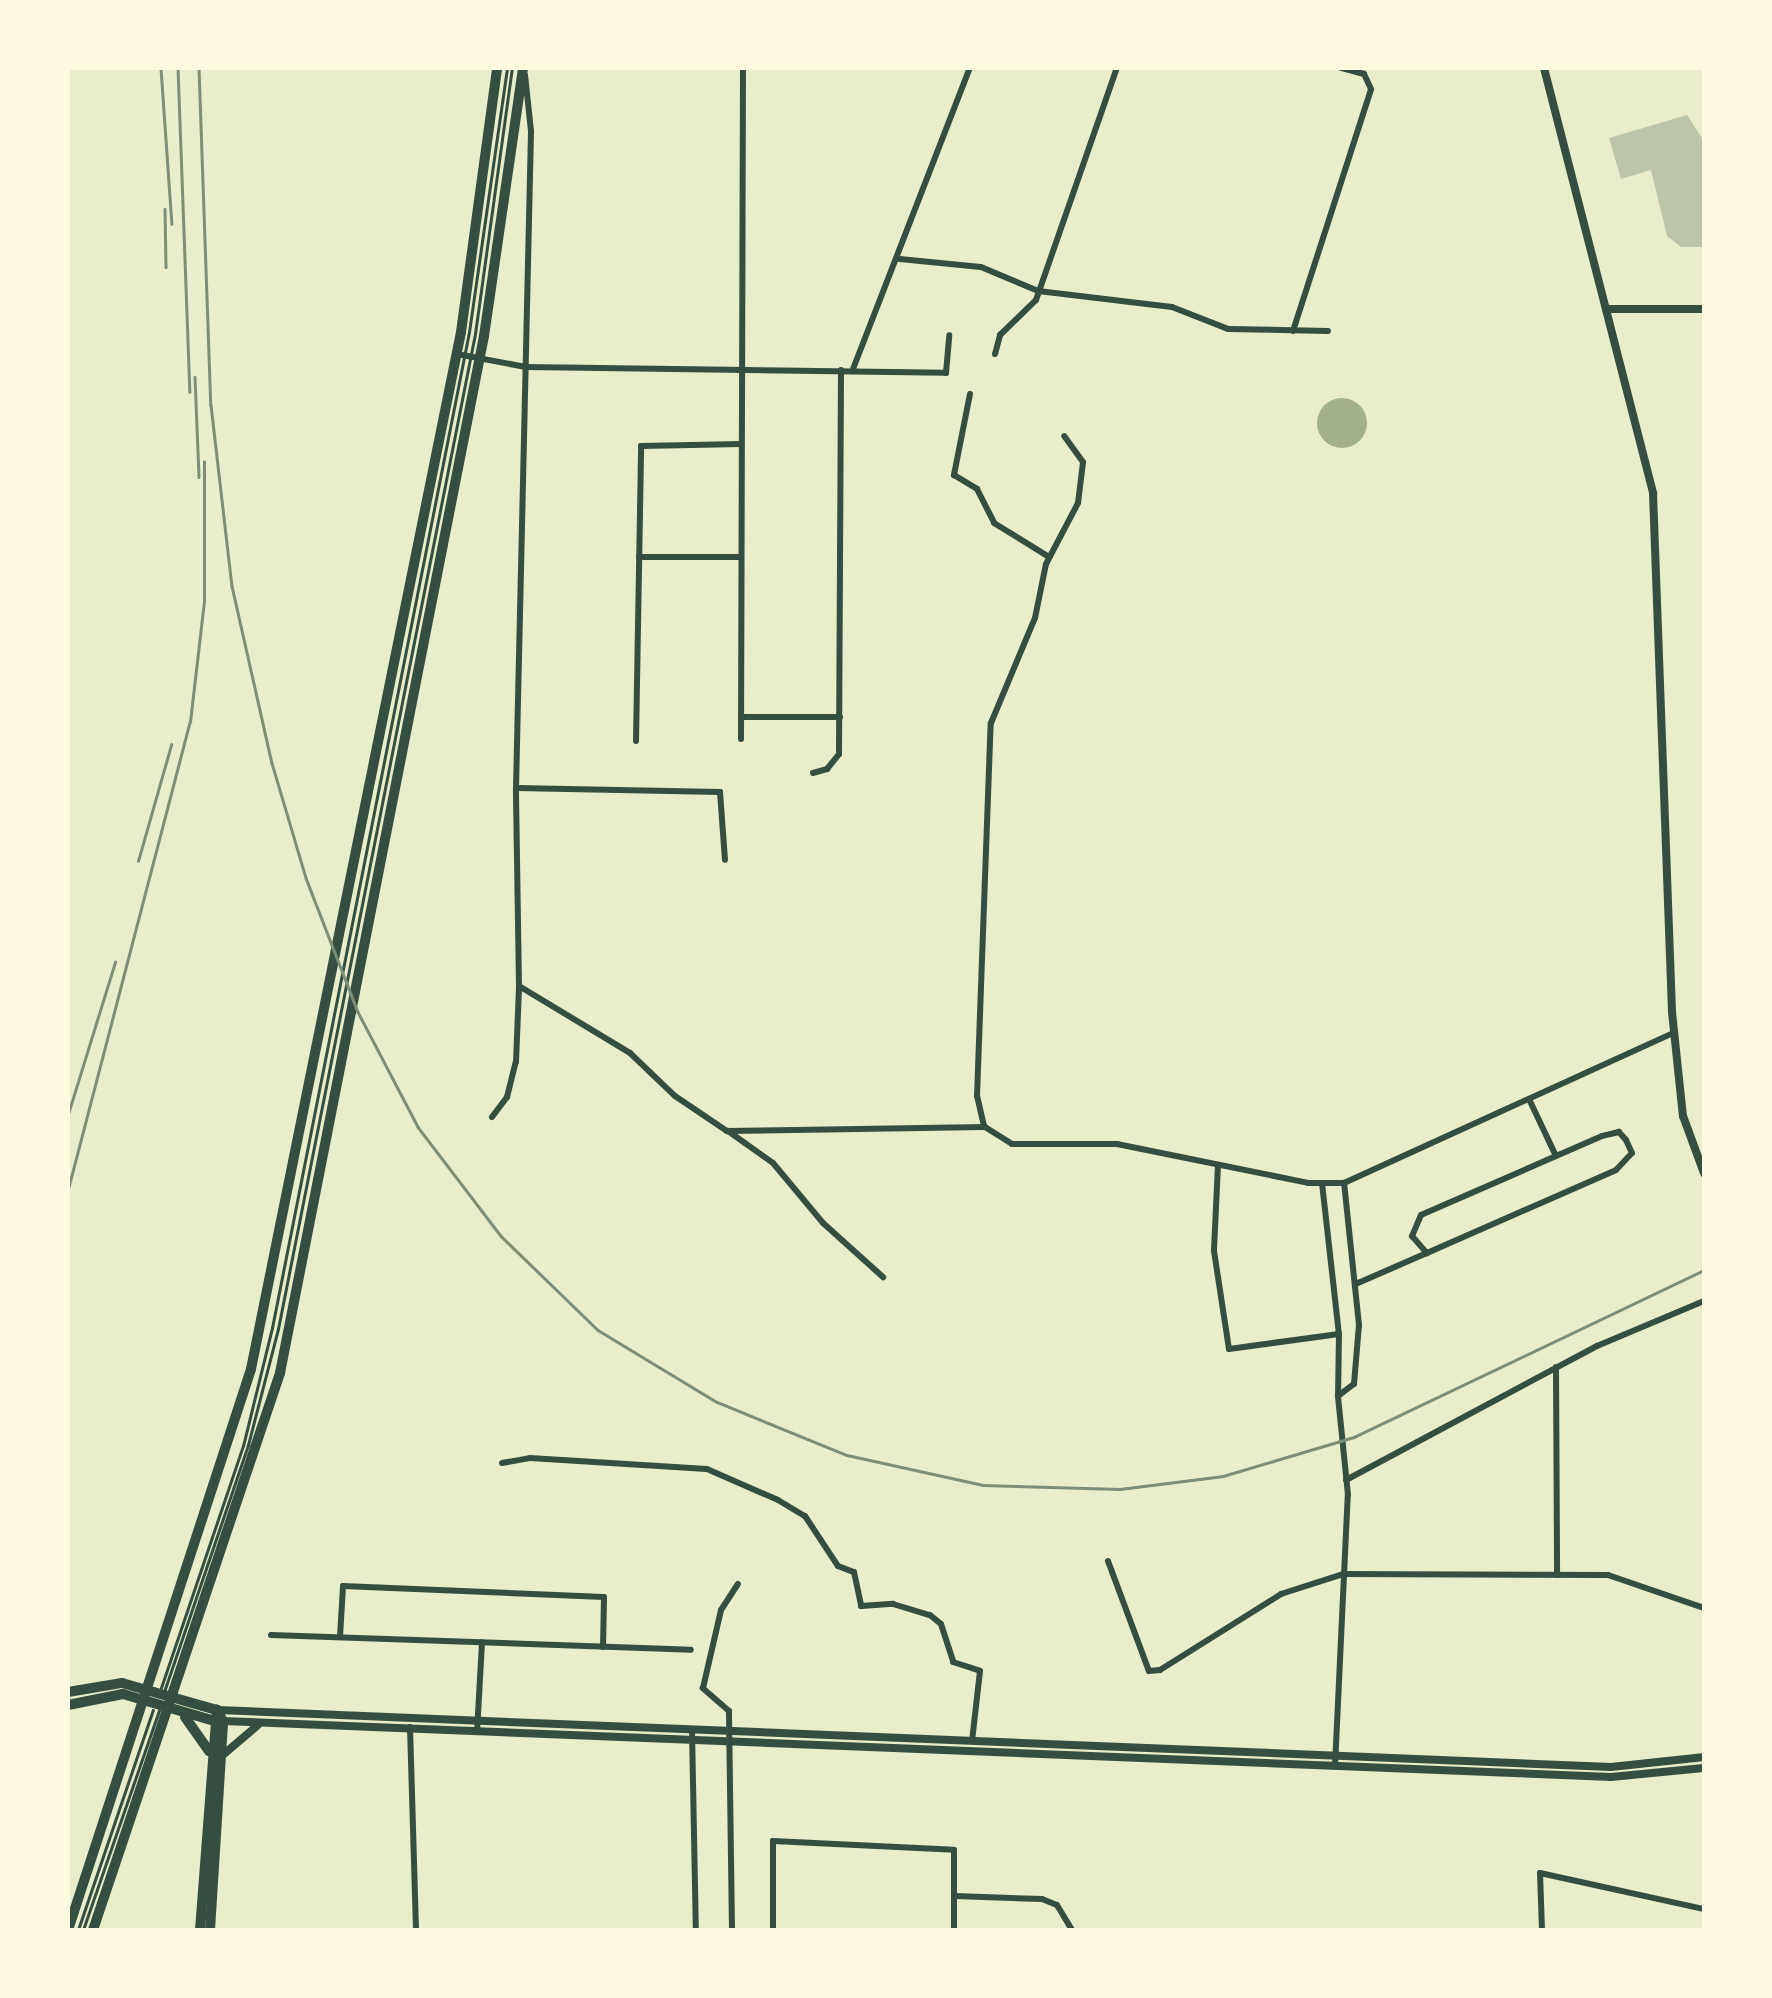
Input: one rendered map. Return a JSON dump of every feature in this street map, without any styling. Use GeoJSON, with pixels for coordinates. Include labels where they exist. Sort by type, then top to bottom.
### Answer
{"type":"FeatureCollection","features":[{"type":"Feature","properties":{"kind":"highway"},"geometry":{"type":"LineString","coordinates":[[89,1930],[90,1902],[242,1409],[346,900],[468,356],[497,68]]}},
{"type":"Feature","properties":{"kind":"highway"},"geometry":{"type":"LineString","coordinates":[[68,1930],[90,1902],[271,1407],[368,946],[468,356],[523,68]]}},
{"type":"Feature","properties":{"kind":"highway"},"geometry":{"type":"LineString","coordinates":[[68,1692],[122,1684],[218,1717]]}},
{"type":"Feature","properties":{"kind":"highway"},"geometry":{"type":"LineString","coordinates":[[68,1704],[113,1693],[180,1714],[218,1717]]}},
{"type":"Feature","properties":{"kind":"highway"},"geometry":{"type":"LineString","coordinates":[[180,1714],[199,1730],[216,1758],[200,1930]]}},
{"type":"Feature","properties":{"kind":"highway"},"geometry":{"type":"LineString","coordinates":[[210,1930],[218,1717]]}},
{"type":"Feature","properties":{"kind":"main road"},"geometry":{"type":"LineString","coordinates":[[1544,68],[1654,493],[1674,1033],[1683,1116],[1704,1173]]}},
{"type":"Feature","properties":{"kind":"main road"},"geometry":{"type":"LineString","coordinates":[[1606,309],[1704,310]]}},
{"type":"Feature","properties":{"kind":"main road"},"geometry":{"type":"LineString","coordinates":[[218,1717],[410,1718],[692,1735],[730,1742],[1335,1761],[1611,1767],[1704,1757]]}},
{"type":"Feature","properties":{"kind":"main road"},"geometry":{"type":"LineString","coordinates":[[218,1717],[265,1723],[477,1732],[692,1735],[730,1731],[972,1741],[1642,1778],[1704,1768]]}},
{"type":"Feature","properties":{"kind":"main road"},"geometry":{"type":"LineString","coordinates":[[216,1758],[233,1740],[265,1723]]}},
{"type":"Feature","properties":{"kind":"street"},"geometry":{"type":"LineString","coordinates":[[492,1117],[507,1097],[516,1062],[519,986],[516,788],[531,131],[523,68]]}},
{"type":"Feature","properties":{"kind":"street"},"geometry":{"type":"LineString","coordinates":[[741,740],[743,68]]}},
{"type":"Feature","properties":{"kind":"street"},"geometry":{"type":"LineString","coordinates":[[852,370],[900,259],[970,68]]}},
{"type":"Feature","properties":{"kind":"street"},"geometry":{"type":"LineString","coordinates":[[995,354],[1000,335],[1038,290],[1117,68]]}},
{"type":"Feature","properties":{"kind":"street"},"geometry":{"type":"LineString","coordinates":[[1293,331],[1371,88],[1364,74],[1341,68]]}},
{"type":"Feature","properties":{"kind":"street"},"geometry":{"type":"LineString","coordinates":[[900,259],[981,267],[1038,290],[1172,307],[1228,329],[1328,331]]}},
{"type":"Feature","properties":{"kind":"street"},"geometry":{"type":"LineString","coordinates":[[468,356],[526,367],[946,372],[949,335]]}},
{"type":"Feature","properties":{"kind":"street"},"geometry":{"type":"LineString","coordinates":[[813,773],[828,769],[838,754],[842,370]]}},
{"type":"Feature","properties":{"kind":"street"},"geometry":{"type":"LineString","coordinates":[[970,394],[954,475],[977,489],[994,523],[1049,557]]}},
{"type":"Feature","properties":{"kind":"street"},"geometry":{"type":"LineString","coordinates":[[985,1126],[977,1096],[991,723],[1034,618],[1049,557],[1084,477],[1078,451],[1064,436]]}},
{"type":"Feature","properties":{"kind":"street"},"geometry":{"type":"LineString","coordinates":[[636,741],[642,446],[741,444]]}},
{"type":"Feature","properties":{"kind":"street"},"geometry":{"type":"LineString","coordinates":[[640,557],[741,557]]}},
{"type":"Feature","properties":{"kind":"street"},"geometry":{"type":"LineString","coordinates":[[741,717],[840,717]]}},
{"type":"Feature","properties":{"kind":"street"},"geometry":{"type":"LineString","coordinates":[[516,788],[720,792],[725,860]]}},
{"type":"Feature","properties":{"kind":"street"},"geometry":{"type":"LineString","coordinates":[[519,986],[630,1053],[675,1096],[773,1162],[822,1223],[883,1277]]}},
{"type":"Feature","properties":{"kind":"street"},"geometry":{"type":"LineString","coordinates":[[728,1130],[985,1126],[1012,1144],[1117,1144],[1322,1183],[1344,1183],[1674,1033]]}},
{"type":"Feature","properties":{"kind":"street"},"geometry":{"type":"LineString","coordinates":[[1529,1098],[1555,1154]]}},
{"type":"Feature","properties":{"kind":"street"},"geometry":{"type":"LineString","coordinates":[[1358,1283],[1427,1253],[1616,1170],[1632,1153],[1620,1132],[1555,1154],[1420,1215],[1412,1236],[1427,1253]]}},
{"type":"Feature","properties":{"kind":"street"},"geometry":{"type":"LineString","coordinates":[[1218,1165],[1214,1252],[1229,1349],[1339,1334]]}},
{"type":"Feature","properties":{"kind":"street"},"geometry":{"type":"LineString","coordinates":[[1322,1183],[1339,1334],[1338,1396],[1346,1480],[1335,1761]]}},
{"type":"Feature","properties":{"kind":"street"},"geometry":{"type":"LineString","coordinates":[[1338,1396],[1354,1384],[1358,1283],[1344,1183]]}},
{"type":"Feature","properties":{"kind":"street"},"geometry":{"type":"LineString","coordinates":[[1346,1480],[1556,1367],[1704,1301]]}},
{"type":"Feature","properties":{"kind":"street"},"geometry":{"type":"LineString","coordinates":[[1556,1367],[1557,1575]]}},
{"type":"Feature","properties":{"kind":"street"},"geometry":{"type":"LineString","coordinates":[[502,1463],[530,1458],[708,1469],[778,1500],[805,1516],[838,1566],[854,1572],[861,1606],[892,1604],[930,1615],[941,1624],[953,1662],[980,1671],[972,1741]]}},
{"type":"Feature","properties":{"kind":"street"},"geometry":{"type":"LineString","coordinates":[[1108,1561],[1149,1670],[1160,1670],[1281,1594],[1342,1574],[1608,1574],[1704,1608]]}},
{"type":"Feature","properties":{"kind":"street"},"geometry":{"type":"LineString","coordinates":[[732,1930],[729,1710],[703,1688],[721,1610],[738,1584]]}},
{"type":"Feature","properties":{"kind":"street"},"geometry":{"type":"LineString","coordinates":[[340,1637],[343,1586],[604,1597],[603,1647]]}},
{"type":"Feature","properties":{"kind":"street"},"geometry":{"type":"LineString","coordinates":[[271,1635],[692,1650]]}},
{"type":"Feature","properties":{"kind":"street"},"geometry":{"type":"LineString","coordinates":[[477,1732],[482,1642]]}},
{"type":"Feature","properties":{"kind":"street"},"geometry":{"type":"LineString","coordinates":[[410,1718],[416,1930]]}},
{"type":"Feature","properties":{"kind":"street"},"geometry":{"type":"LineString","coordinates":[[692,1735],[696,1930]]}},
{"type":"Feature","properties":{"kind":"street"},"geometry":{"type":"LineString","coordinates":[[773,1930],[773,1841],[949,1847],[956,1855],[954,1930]]}},
{"type":"Feature","properties":{"kind":"street"},"geometry":{"type":"LineString","coordinates":[[1542,1930],[1540,1873],[1704,1909]]}},
{"type":"Feature","properties":{"kind":"street"},"geometry":{"type":"LineString","coordinates":[[955,1896],[1042,1899],[1057,1905],[1072,1930]]}},
{"type":"Feature","properties":{"kind":"lane"},"geometry":{"type":"LineString","coordinates":[[90,1902],[260,1404],[358,926],[468,356],[509,68]]}},
{"type":"Feature","properties":{"kind":"lane"},"geometry":{"type":"LineString","coordinates":[[89,1930],[90,1902],[256,1402],[468,356]]}},
{"type":"Feature","properties":{"kind":"shaded area"},"geometry":{"type":"Polygon","coordinates":[[[1342,398],[1359,406],[1367,423],[1359,440],[1342,448],[1325,440],[1317,423],[1325,406],[1342,398]]]}},
{"type":"Feature","properties":{"kind":"building"},"geometry":{"type":"Polygon","coordinates":[[[1687,115],[1704,141],[1704,247],[1681,247],[1667,236],[1651,170],[1621,179],[1609,138],[1687,115]]]}},
{"type":"Feature","properties":{"kind":"railway"},"geometry":{"type":"LineString","coordinates":[[161,68],[172,224]]}},
{"type":"Feature","properties":{"kind":"railway"},"geometry":{"type":"LineString","coordinates":[[178,68],[190,392]]}},
{"type":"Feature","properties":{"kind":"railway"},"geometry":{"type":"LineString","coordinates":[[199,68],[211,405],[232,586],[272,763],[306,878],[358,1012],[418,1127],[501,1236],[598,1330],[717,1402],[847,1455],[983,1485],[1120,1489],[1223,1476],[1354,1437],[1704,1270]]}},
{"type":"Feature","properties":{"kind":"railway"},"geometry":{"type":"LineString","coordinates":[[165,209],[166,267]]}},
{"type":"Feature","properties":{"kind":"railway"},"geometry":{"type":"LineString","coordinates":[[195,377],[199,477]]}},
{"type":"Feature","properties":{"kind":"railway"},"geometry":{"type":"LineString","coordinates":[[68,1189],[190,722],[204,601],[204,462]]}},
{"type":"Feature","properties":{"kind":"railway"},"geometry":{"type":"LineString","coordinates":[[138,861],[171,745]]}},
{"type":"Feature","properties":{"kind":"railway"},"geometry":{"type":"LineString","coordinates":[[68,1114],[115,962]]}}]}
